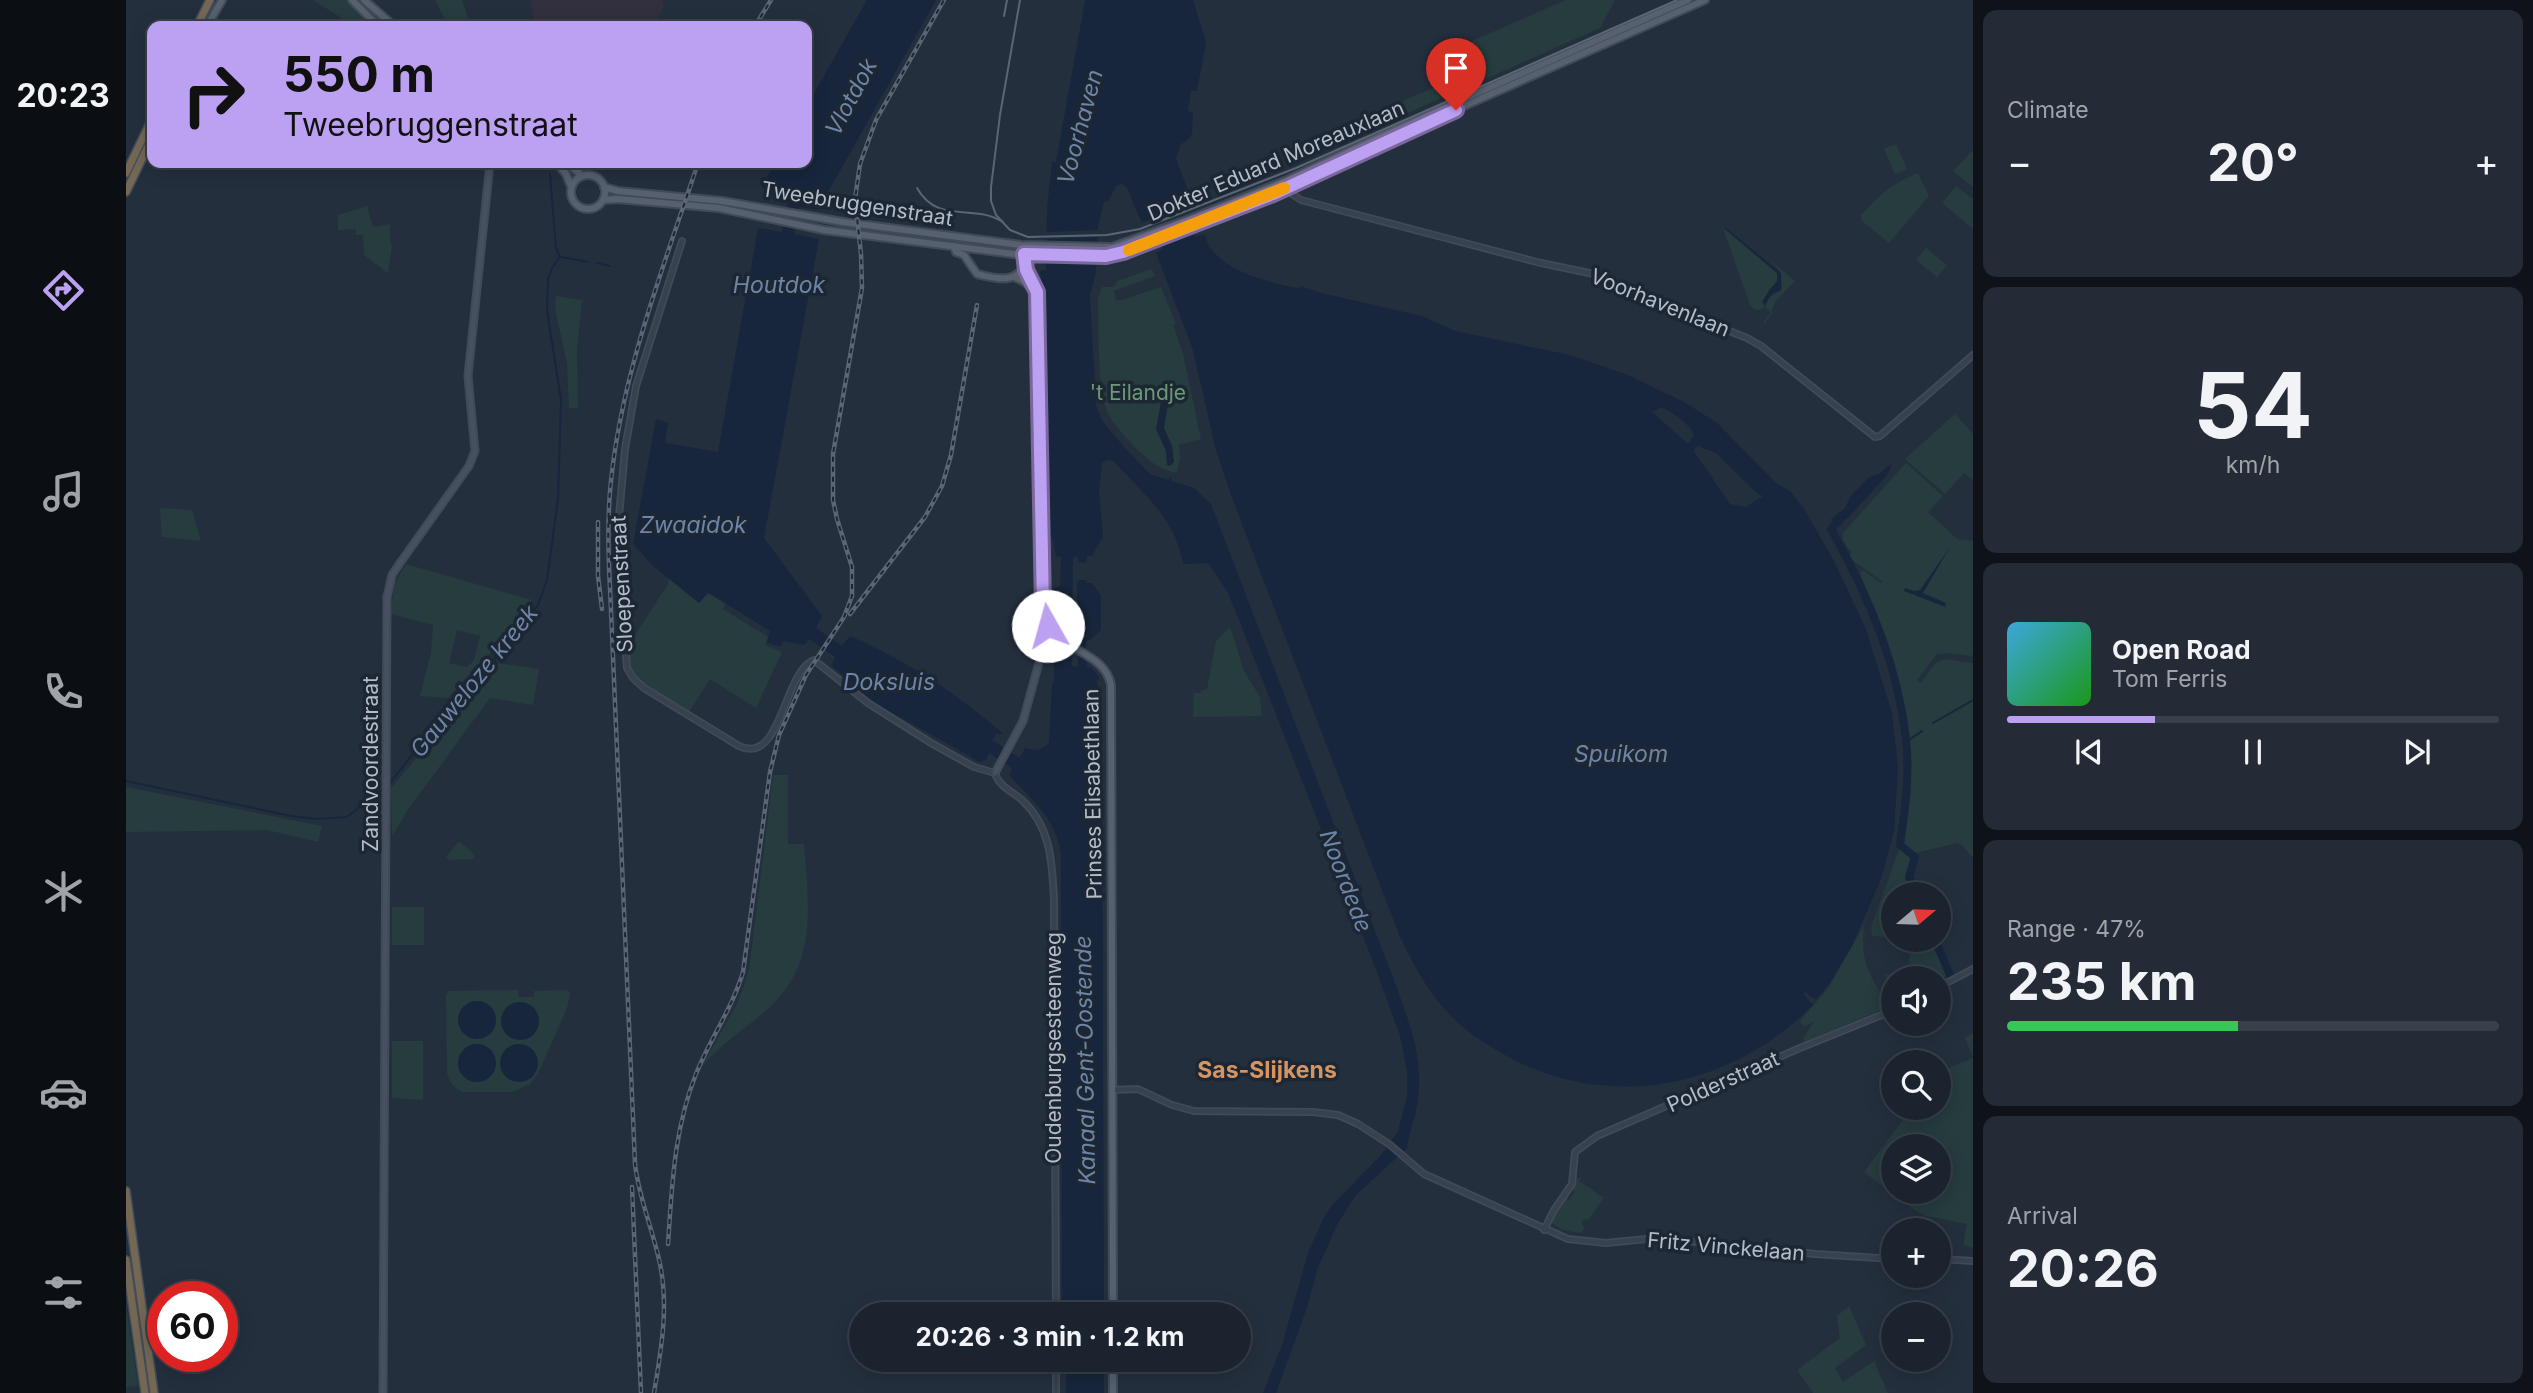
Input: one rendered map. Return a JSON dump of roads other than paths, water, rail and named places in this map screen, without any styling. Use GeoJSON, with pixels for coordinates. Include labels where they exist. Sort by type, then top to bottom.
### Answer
{"type":"FeatureCollection","features":[{"type":"Feature","properties":{"kind":"highway"},"geometry":{"type":"LineString","coordinates":[[200,21],[210,0]]}},
{"type":"Feature","properties":{"kind":"highway"},"geometry":{"type":"LineString","coordinates":[[126,173],[147,129]]}},
{"type":"Feature","properties":{"kind":"highway"},"geometry":{"type":"LineString","coordinates":[[126,192],[147,148]]}},
{"type":"Feature","properties":{"kind":"highway"},"geometry":{"type":"LineString","coordinates":[[126,1191],[154,1393]]}},
{"type":"Feature","properties":{"kind":"highway"},"geometry":{"type":"LineString","coordinates":[[126,1260],[145,1393]]}},
{"type":"Feature","properties":{"kind":"main road"},"geometry":{"type":"LineString","coordinates":[[210,21],[224,0]]}},
{"type":"Feature","properties":{"kind":"main road"},"geometry":{"type":"LineString","coordinates":[[364,0],[388,21]]}},
{"type":"Feature","properties":{"kind":"main road","name":"Dokter Eduard Moreauxlaan"},"geometry":{"type":"LineString","coordinates":[[1287,184],[1380,136],[1688,0]]}},
{"type":"Feature","properties":{"kind":"main road","name":"Dokter Eduard Moreauxlaan"},"geometry":{"type":"LineString","coordinates":[[1106,252],[1191,223],[1287,184],[1705,0]]}},
{"type":"Feature","properties":{"kind":"main road"},"geometry":{"type":"LineString","coordinates":[[352,1],[373,21]]}},
{"type":"Feature","properties":{"kind":"main road","name":"Zandvoordestraat"},"geometry":{"type":"LineString","coordinates":[[383,1393],[387,597],[389,585],[400,563],[469,466],[475,451],[468,376],[489,168]]}},
{"type":"Feature","properties":{"kind":"main road"},"geometry":{"type":"LineString","coordinates":[[561,168],[572,186],[572,198],[582,208],[595,208],[603,200],[604,187],[595,177],[582,176],[572,168]]}},
{"type":"Feature","properties":{"kind":"main road"},"geometry":{"type":"LineString","coordinates":[[572,186],[582,176]]}},
{"type":"Feature","properties":{"kind":"main road","name":"Tweebruggenstraat"},"geometry":{"type":"LineString","coordinates":[[604,187],[618,191],[722,201],[805,216],[1021,245],[1046,251]]}},
{"type":"Feature","properties":{"kind":"main road","name":"Tweebruggenstraat"},"geometry":{"type":"LineString","coordinates":[[603,200],[708,207],[800,226],[973,249],[1024,254],[1046,251],[1106,252]]}},
{"type":"Feature","properties":{"kind":"main road"},"geometry":{"type":"LineString","coordinates":[[970,266],[973,249],[994,242]]}},
{"type":"Feature","properties":{"kind":"main road"},"geometry":{"type":"LineString","coordinates":[[995,773],[1016,737],[1027,710],[1043,648],[1058,638],[1045,621],[1043,608],[1037,292],[1021,245]]}},
{"type":"Feature","properties":{"kind":"main road","name":"Tweebruggenstraat"},"geometry":{"type":"LineString","coordinates":[[954,246],[977,274],[1016,278]]}},
{"type":"Feature","properties":{"kind":"main road"},"geometry":{"type":"LineString","coordinates":[[1026,264],[1016,278],[1029,284],[1036,298]]}},
{"type":"Feature","properties":{"kind":"main road","name":"Prinses Elisabethlaan"},"geometry":{"type":"LineString","coordinates":[[1058,638],[1099,663],[1111,685],[1113,1302]]}},
{"type":"Feature","properties":{"kind":"main road"},"geometry":{"type":"LineString","coordinates":[[1113,1372],[1113,1393]]}},
{"type":"Feature","properties":{"kind":"street","name":"Voorhavenlaan"},"geometry":{"type":"LineString","coordinates":[[1287,184],[1292,194],[1301,200],[1594,274],[1747,338],[1761,346],[1877,437],[1973,355]]}},
{"type":"Feature","properties":{"kind":"street","name":"Sloepenstraat"},"geometry":{"type":"LineString","coordinates":[[682,241],[639,377],[625,449],[617,540],[627,667],[633,678],[644,688],[739,746],[751,749],[769,740],[792,689],[810,661],[817,661],[868,703],[931,743],[974,767],[995,773]]}},
{"type":"Feature","properties":{"kind":"street","name":"Oudenburgsesteenweg"},"geometry":{"type":"LineString","coordinates":[[995,773],[997,781],[1029,808],[1042,825],[1053,866],[1056,1302]]}},
{"type":"Feature","properties":{"kind":"street"},"geometry":{"type":"LineString","coordinates":[[1951,981],[1973,969]]}},
{"type":"Feature","properties":{"kind":"street","name":"Polderstraat"},"geometry":{"type":"LineString","coordinates":[[1544,1230],[1554,1210],[1571,1187],[1575,1152],[1597,1136],[1881,1015]]}},
{"type":"Feature","properties":{"kind":"street","name":"Fritz Vinckelaan"},"geometry":{"type":"LineString","coordinates":[[1112,1090],[1143,1091],[1172,1105],[1194,1111],[1333,1114],[1358,1124],[1390,1144],[1408,1162],[1431,1178],[1568,1239],[1596,1243],[1657,1238],[1881,1258]]}},
{"type":"Feature","properties":{"kind":"street"},"geometry":{"type":"LineString","coordinates":[[1951,1260],[1973,1261]]}},
{"type":"Feature","properties":{"kind":"street"},"geometry":{"type":"LineString","coordinates":[[1056,1372],[1056,1393]]}},
{"type":"Feature","properties":{"kind":"water","name":"Spuikom"},"geometry":{"type":"Polygon","coordinates":[[[867,0],[936,0],[818,210],[799,207],[794,234],[819,239],[764,538],[822,616],[816,628],[842,646],[850,636],[930,678],[1002,733],[997,733],[992,740],[1018,757],[1025,748],[1038,750],[1049,742],[1054,659],[1048,653],[1053,645],[1061,645],[1053,596],[1055,588],[1060,586],[1061,557],[1056,556],[1052,537],[1047,536],[1043,295],[1040,271],[1046,270],[1047,208],[1052,162],[1056,162],[1085,0],[1193,0],[1206,42],[1197,91],[1191,91],[1188,111],[1193,112],[1191,135],[1181,144],[1176,159],[1196,211],[1188,215],[1195,237],[1205,234],[1209,246],[1218,256],[1229,265],[1257,278],[1422,316],[1455,331],[1570,355],[1628,375],[1686,403],[1717,423],[1775,482],[1791,492],[1804,509],[1834,561],[1866,629],[1892,713],[1898,768],[1894,831],[1882,876],[1853,944],[1830,983],[1816,1000],[1805,992],[1804,995],[1813,1005],[1780,1034],[1744,1056],[1705,1073],[1664,1083],[1623,1087],[1581,1083],[1540,1071],[1493,1048],[1469,1032],[1444,1008],[1423,979],[1400,937],[1232,498],[1216,450],[1192,347],[1156,253],[1163,249],[1154,228],[1145,230],[1127,188],[1123,184],[1116,186],[1108,201],[1104,202],[1098,225],[1096,272],[1090,295],[1096,406],[1103,422],[1150,474],[1168,480],[1171,476],[1171,481],[1194,488],[1211,504],[1395,983],[1417,1054],[1419,1084],[1407,1148],[1356,1195],[1338,1223],[1317,1270],[1307,1308],[1276,1393],[1263,1393],[1282,1345],[1308,1253],[1324,1217],[1333,1204],[1381,1155],[1398,1131],[1407,1097],[1407,1070],[1400,1036],[1375,967],[1227,591],[1208,563],[1183,564],[1173,533],[1156,507],[1113,461],[1102,463],[1099,491],[1103,536],[1092,556],[1087,556],[1086,563],[1079,562],[1077,556],[1073,558],[1072,666],[1078,667],[1077,583],[1079,580],[1086,580],[1087,583],[1092,583],[1101,595],[1101,630],[1086,643],[1087,667],[1091,667],[1100,678],[1097,680],[1102,717],[1104,1302],[1062,1302],[1061,856],[1055,832],[1049,821],[1009,775],[1012,768],[989,753],[986,760],[980,762],[873,702],[831,665],[835,657],[809,639],[804,645],[783,641],[780,647],[767,642],[770,631],[712,595],[708,593],[699,603],[652,565],[633,544],[656,419],[668,423],[665,443],[718,452],[758,228],[782,232],[788,202],[761,187],[772,168],[812,168],[812,97],[867,0]],[[1661,407],[1652,412],[1688,444],[1694,436],[1685,423],[1661,407]],[[1698,446],[1693,450],[1730,504],[1746,507],[1763,496],[1716,453],[1698,446]]]}},
{"type":"Feature","properties":{"kind":"water"},"geometry":{"type":"Polygon","coordinates":[[[1725,227],[1781,273],[1781,290],[1772,294],[1765,304],[1762,302],[1777,281],[1777,273],[1725,227]]]}},
{"type":"Feature","properties":{"kind":"water"},"geometry":{"type":"Polygon","coordinates":[[[1167,389],[1170,393],[1164,428],[1172,446],[1174,462],[1170,466],[1167,465],[1166,451],[1156,429],[1163,392],[1167,389]]]}},
{"type":"Feature","properties":{"kind":"water"},"geometry":{"type":"Polygon","coordinates":[[[1892,463],[1888,474],[1848,518],[1838,522],[1830,520],[1845,508],[1850,497],[1869,477],[1879,474],[1892,463]]]}},
{"type":"Feature","properties":{"kind":"water"},"geometry":{"type":"Polygon","coordinates":[[[1950,547],[1923,593],[1946,603],[1945,607],[1904,591],[1905,588],[1920,590],[1950,547]]]}},
{"type":"Feature","properties":{"kind":"water"},"geometry":{"type":"Polygon","coordinates":[[[477,1001],[490,1007],[496,1020],[490,1033],[477,1039],[464,1033],[458,1020],[464,1007],[477,1001]]]}},
{"type":"Feature","properties":{"kind":"water"},"geometry":{"type":"Polygon","coordinates":[[[520,1002],[533,1008],[539,1021],[533,1034],[520,1040],[507,1034],[501,1021],[507,1008],[520,1002]]]}},
{"type":"Feature","properties":{"kind":"water"},"geometry":{"type":"Polygon","coordinates":[[[477,1044],[490,1050],[496,1063],[490,1076],[477,1082],[464,1076],[458,1063],[464,1050],[477,1044]]]}},
{"type":"Feature","properties":{"kind":"water"},"geometry":{"type":"Polygon","coordinates":[[[519,1044],[532,1050],[538,1063],[532,1076],[519,1082],[506,1076],[500,1063],[506,1050],[519,1044]]]}},
{"type":"Feature","properties":{"kind":"water"},"geometry":{"type":"Polygon","coordinates":[[[1066,1372],[1104,1372],[1104,1393],[1066,1393],[1066,1372]]]}},
{"type":"Feature","properties":{"kind":"waterway","name":"Gauweloze kreek"},"geometry":{"type":"LineString","coordinates":[[389,784],[462,692],[499,654],[538,605],[547,580],[558,499],[561,400],[547,310],[548,279],[560,257],[556,248],[550,174]]}},
{"type":"Feature","properties":{"kind":"waterway"},"geometry":{"type":"LineString","coordinates":[[561,257],[588,262]]}},
{"type":"Feature","properties":{"kind":"waterway"},"geometry":{"type":"LineString","coordinates":[[597,263],[610,266]]}},
{"type":"Feature","properties":{"kind":"waterway"},"geometry":{"type":"LineString","coordinates":[[1845,514],[1831,529],[1857,578],[1879,630],[1902,712],[1907,765],[1900,845],[1915,857],[1909,877],[1911,882]]}},
{"type":"Feature","properties":{"kind":"waterway"},"geometry":{"type":"LineString","coordinates":[[1933,723],[1973,700]]}},
{"type":"Feature","properties":{"kind":"waterway"},"geometry":{"type":"LineString","coordinates":[[1906,742],[1922,731]]}},
{"type":"Feature","properties":{"kind":"waterway","name":"Gauweloze kreek"},"geometry":{"type":"LineString","coordinates":[[126,781],[291,816],[318,819],[347,817],[384,788]]}},
{"type":"Feature","properties":{"kind":"waterway"},"geometry":{"type":"LineString","coordinates":[[1940,952],[1946,966]]}},
{"type":"Feature","properties":{"kind":"tram line"},"geometry":{"type":"LineString","coordinates":[[1004,16],[1007,0]]}},
{"type":"Feature","properties":{"kind":"tram line"},"geometry":{"type":"LineString","coordinates":[[1020,0],[1000,115],[991,201],[996,215],[1010,230],[1028,237],[1107,235],[1140,229],[1296,168],[1677,0]]}},
{"type":"Feature","properties":{"kind":"tram line"},"geometry":{"type":"LineString","coordinates":[[917,188],[925,199],[935,206],[980,214],[1003,222]]}},
{"type":"Feature","properties":{"kind":"railway"},"geometry":{"type":"LineString","coordinates":[[758,21],[771,0]]}},
{"type":"Feature","properties":{"kind":"railway"},"geometry":{"type":"LineString","coordinates":[[668,1244],[675,1158],[683,1116],[696,1074],[733,999],[743,972],[770,772],[779,735],[806,675],[844,617],[852,596],[852,567],[833,500],[833,454],[862,288],[855,199],[860,164],[876,120],[944,0]]}},
{"type":"Feature","properties":{"kind":"railway"},"geometry":{"type":"LineString","coordinates":[[654,1393],[663,1329],[664,1297],[660,1264],[635,1164],[608,534],[611,481],[624,400],[658,280],[696,168]]}},
{"type":"Feature","properties":{"kind":"railway"},"geometry":{"type":"LineString","coordinates":[[850,614],[925,517],[942,486],[951,455],[977,305]]}},
{"type":"Feature","properties":{"kind":"railway"},"geometry":{"type":"LineString","coordinates":[[598,522],[598,576],[602,609]]}},
{"type":"Feature","properties":{"kind":"railway"},"geometry":{"type":"LineString","coordinates":[[632,1187],[641,1393]]}},
{"type":"Feature","properties":{"kind":"district","name":"Sas-Slijkens"},"geometry":{"type":"Point","coordinates":[1267,1070]}},
{"type":"Feature","properties":{"kind":"water label","name":"Vlotdok"},"geometry":{"type":"Point","coordinates":[851,97]}},
{"type":"Feature","properties":{"kind":"water label","name":"Voorhaven"},"geometry":{"type":"Point","coordinates":[1080,127]}},
{"type":"Feature","properties":{"kind":"water label","name":"Houtdok"},"geometry":{"type":"Point","coordinates":[779,285]}},
{"type":"Feature","properties":{"kind":"water label","name":"Zwaaidok"},"geometry":{"type":"Point","coordinates":[693,525]}},
{"type":"Feature","properties":{"kind":"water label","name":"Doksluis"},"geometry":{"type":"Point","coordinates":[889,682]}},
{"type":"Feature","properties":{"kind":"water label","name":"Noordede"},"geometry":{"type":"Point","coordinates":[1346,881]}},
{"type":"Feature","properties":{"kind":"water label","name":"Kanaal Gent-Oostende"},"geometry":{"type":"Point","coordinates":[1085,1060]}},
{"type":"Feature","properties":{"kind":"park label","name":"'t Eilandje"},"geometry":{"type":"Point","coordinates":[1138,393]}}]}
